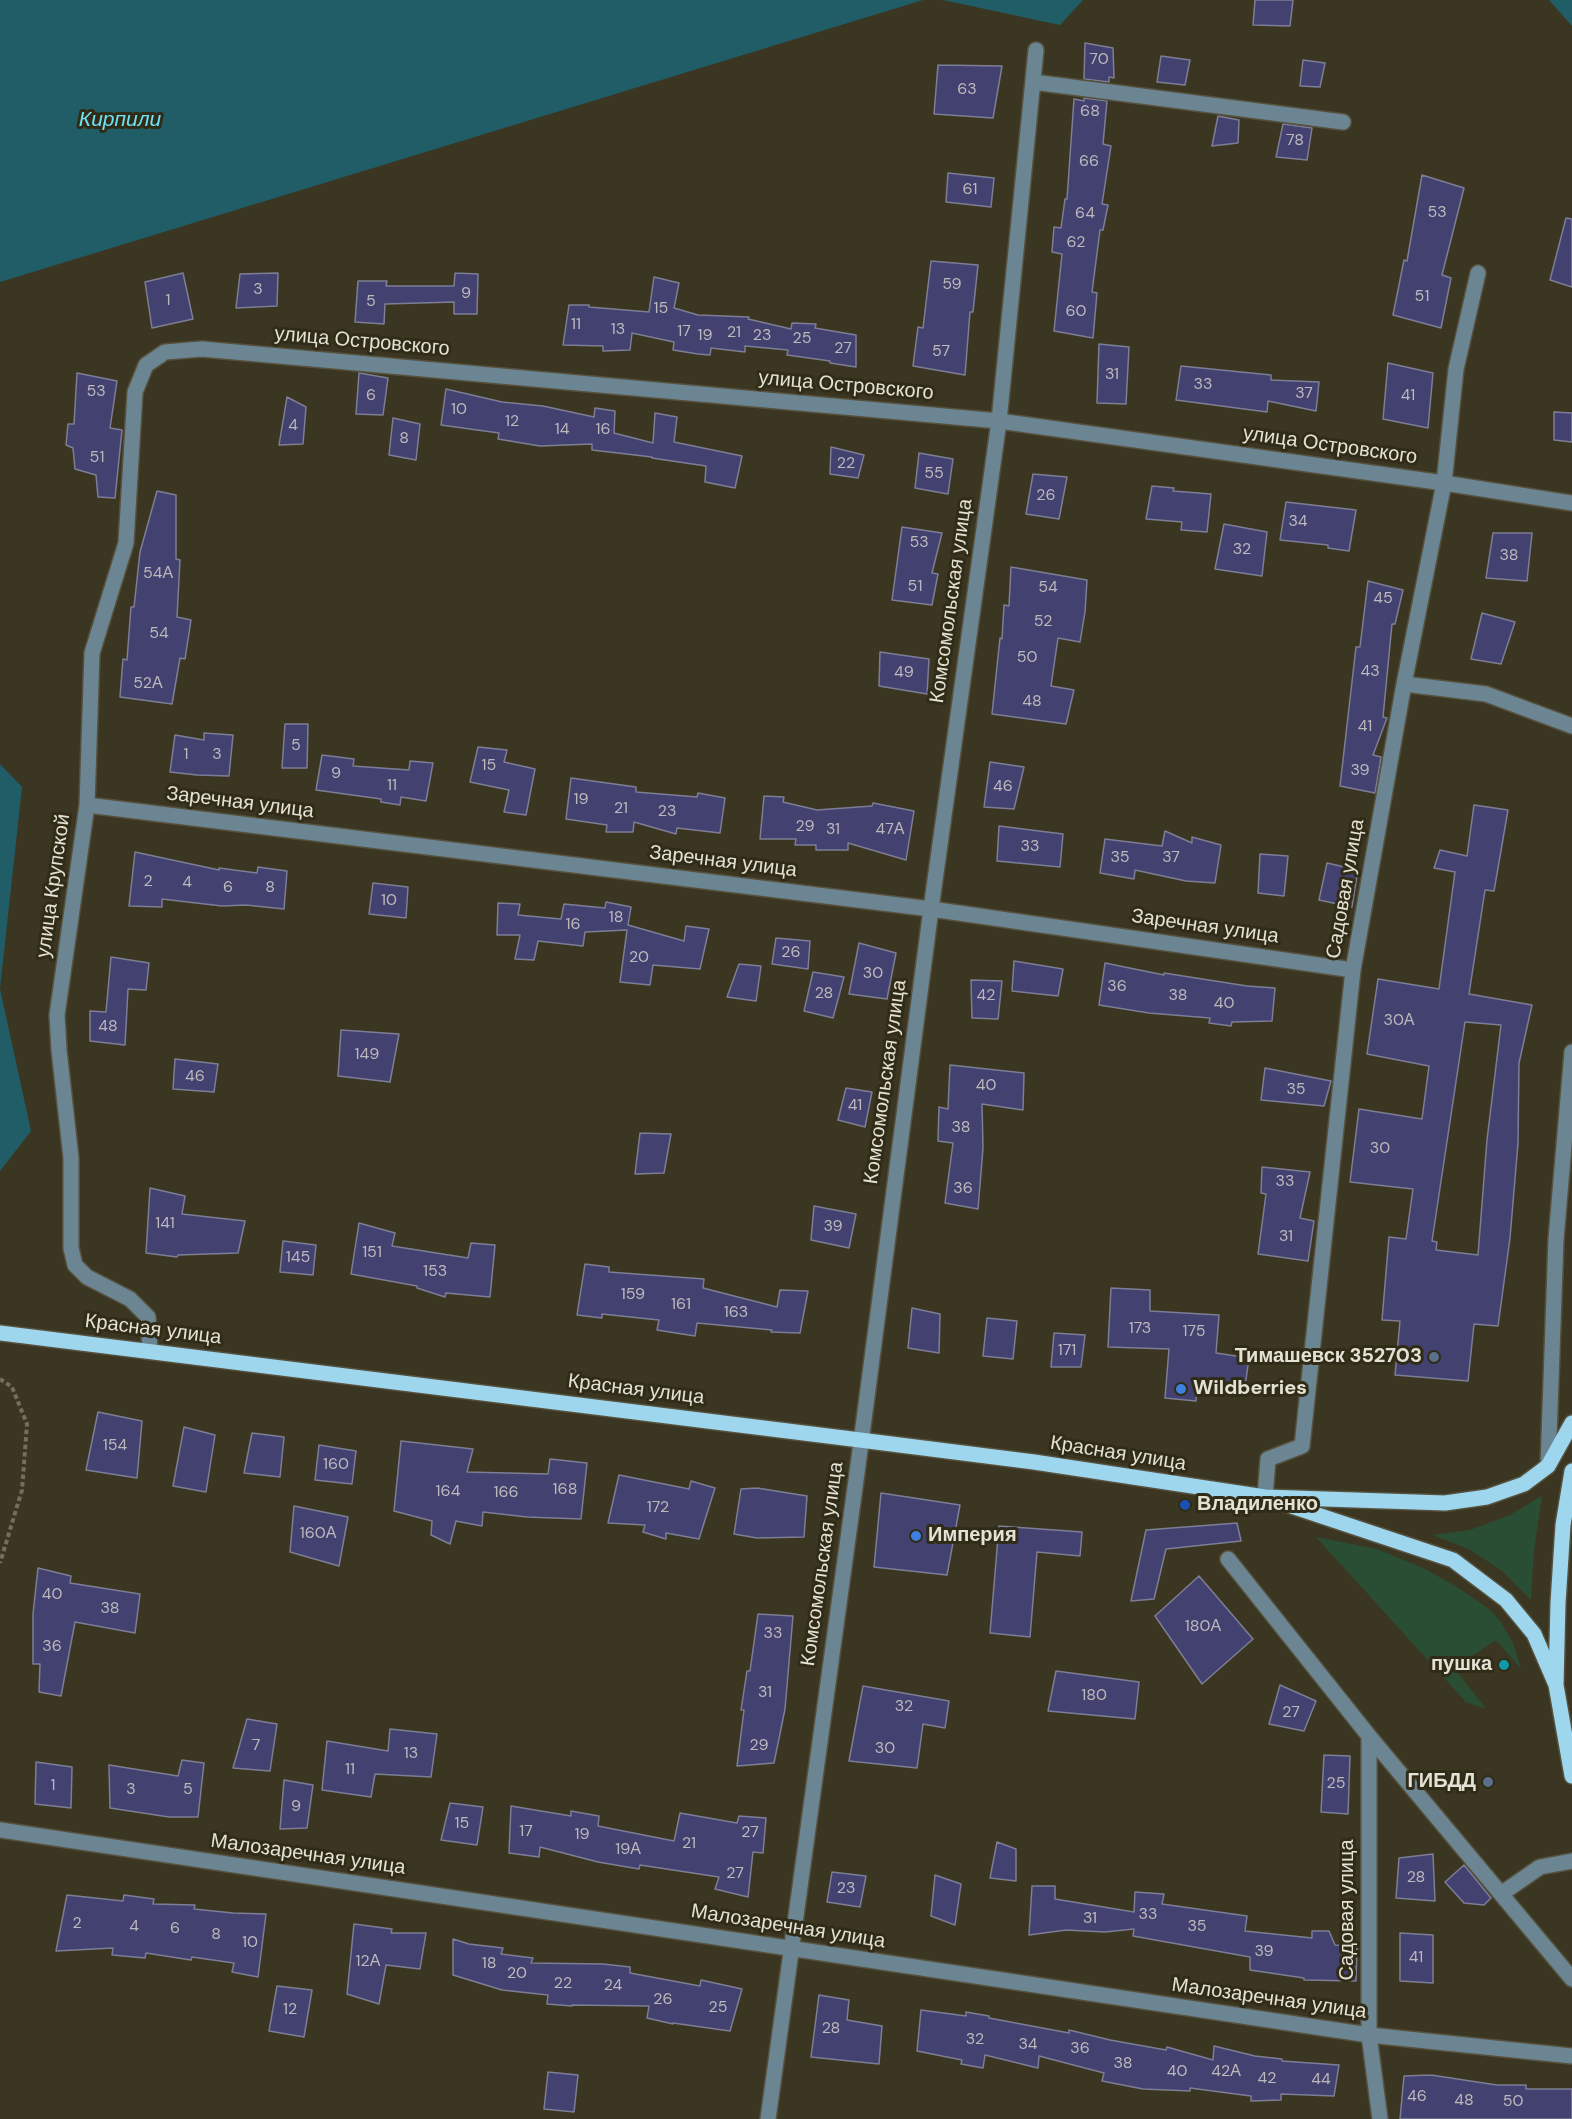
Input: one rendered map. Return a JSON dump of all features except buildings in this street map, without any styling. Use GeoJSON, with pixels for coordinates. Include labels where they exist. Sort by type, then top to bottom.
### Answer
{"type":"FeatureCollection","features":[{"type":"Feature","properties":{"kind":"main road","name":"Красная улица"},"geometry":{"type":"LineString","coordinates":[[0,1333],[1034,1462],[1265,1497]]}},
{"type":"Feature","properties":{"kind":"main road"},"geometry":{"type":"LineString","coordinates":[[1265,1497],[1444,1503],[1487,1497],[1524,1484],[1548,1466],[1572,1423]]}},
{"type":"Feature","properties":{"kind":"main road"},"geometry":{"type":"LineString","coordinates":[[1572,1472],[1563,1536],[1558,1603],[1556,1685],[1572,1776]]}},
{"type":"Feature","properties":{"kind":"main road"},"geometry":{"type":"LineString","coordinates":[[1265,1497],[1453,1560],[1506,1600],[1534,1634],[1556,1685]]}},
{"type":"Feature","properties":{"kind":"street","name":"Комсомольская улица"},"geometry":{"type":"LineString","coordinates":[[768,2119],[930,909],[999,421],[1036,50]]}},
{"type":"Feature","properties":{"kind":"street"},"geometry":{"type":"LineString","coordinates":[[1033,82],[1343,122]]}},
{"type":"Feature","properties":{"kind":"street","name":"Садовая улица"},"geometry":{"type":"LineString","coordinates":[[1265,1497],[1268,1459],[1302,1446],[1353,970],[1404,684],[1444,483],[1456,369],[1478,273]]}},
{"type":"Feature","properties":{"kind":"street","name":"улица Островского"},"geometry":{"type":"LineString","coordinates":[[135,392],[146,365],[165,352],[202,349],[999,421],[1572,503]]}},
{"type":"Feature","properties":{"kind":"street","name":"улица Крупской"},"geometry":{"type":"LineString","coordinates":[[135,392],[126,543],[92,653],[87,805],[57,1015],[71,1158],[71,1248],[75,1265],[87,1277],[130,1299],[148,1317],[150,1351]]}},
{"type":"Feature","properties":{"kind":"street"},"geometry":{"type":"LineString","coordinates":[[1404,684],[1486,694],[1572,726]]}},
{"type":"Feature","properties":{"kind":"street","name":"Заречная улица"},"geometry":{"type":"LineString","coordinates":[[87,805],[930,909],[1353,970]]}},
{"type":"Feature","properties":{"kind":"street"},"geometry":{"type":"LineString","coordinates":[[1548,1466],[1556,1239],[1572,1052]]}},
{"type":"Feature","properties":{"kind":"street"},"geometry":{"type":"LineString","coordinates":[[1228,1559],[1370,1736],[1572,1978]]}},
{"type":"Feature","properties":{"kind":"street","name":"Садовая улица"},"geometry":{"type":"LineString","coordinates":[[1370,1736],[1369,2035],[1380,2119]]}},
{"type":"Feature","properties":{"kind":"street","name":"Малозаречная улица"},"geometry":{"type":"LineString","coordinates":[[0,1830],[1369,2035],[1572,2056]]}},
{"type":"Feature","properties":{"kind":"street"},"geometry":{"type":"LineString","coordinates":[[1501,1894],[1540,1867],[1572,1860]]}},
{"type":"Feature","properties":{"kind":"path"},"geometry":{"type":"LineString","coordinates":[[0,1379],[12,1388],[27,1424],[22,1490],[0,1563]]}},
{"type":"Feature","properties":{"kind":"green space"},"geometry":{"type":"Polygon","coordinates":[[[1542,1496],[1534,1550],[1531,1600],[1502,1571],[1469,1549],[1432,1535],[1470,1530],[1510,1515],[1542,1496]]]}},
{"type":"Feature","properties":{"kind":"green space"},"geometry":{"type":"Polygon","coordinates":[[[1316,1537],[1377,1549],[1423,1568],[1457,1587],[1489,1609],[1500,1621],[1513,1643],[1521,1669],[1496,1640],[1454,1668],[1486,1709],[1466,1702],[1316,1537]]]}},
{"type":"Feature","properties":{"kind":"water","name":"Кирпили"},"geometry":{"type":"Polygon","coordinates":[[[0,0],[923,0],[0,282],[0,0]]]}},
{"type":"Feature","properties":{"kind":"water"},"geometry":{"type":"Polygon","coordinates":[[[943,0],[1083,0],[1060,25],[943,0]]]}},
{"type":"Feature","properties":{"kind":"water"},"geometry":{"type":"Polygon","coordinates":[[[1549,0],[1572,0],[1572,26],[1549,0]]]}},
{"type":"Feature","properties":{"kind":"water"},"geometry":{"type":"Polygon","coordinates":[[[0,764],[22,787],[0,988],[0,764]]]}},
{"type":"Feature","properties":{"kind":"water"},"geometry":{"type":"Polygon","coordinates":[[[0,989],[31,1131],[0,1171],[0,989]]]}},
{"type":"Feature","properties":{"kind":"place","name":"Тимашевск 352703"},"geometry":{"type":"Point","coordinates":[1434,1357]}},
{"type":"Feature","properties":{"kind":"place","name":"Wildberries"},"geometry":{"type":"Point","coordinates":[1181,1389]}},
{"type":"Feature","properties":{"kind":"place","name":"Владиленко"},"geometry":{"type":"Point","coordinates":[1185,1505]}},
{"type":"Feature","properties":{"kind":"place","name":"Империя"},"geometry":{"type":"Point","coordinates":[916,1536]}},
{"type":"Feature","properties":{"kind":"place","name":"пушка"},"geometry":{"type":"Point","coordinates":[1504,1665]}},
{"type":"Feature","properties":{"kind":"place","name":"ГИБДД"},"geometry":{"type":"Point","coordinates":[1488,1782]}}]}
